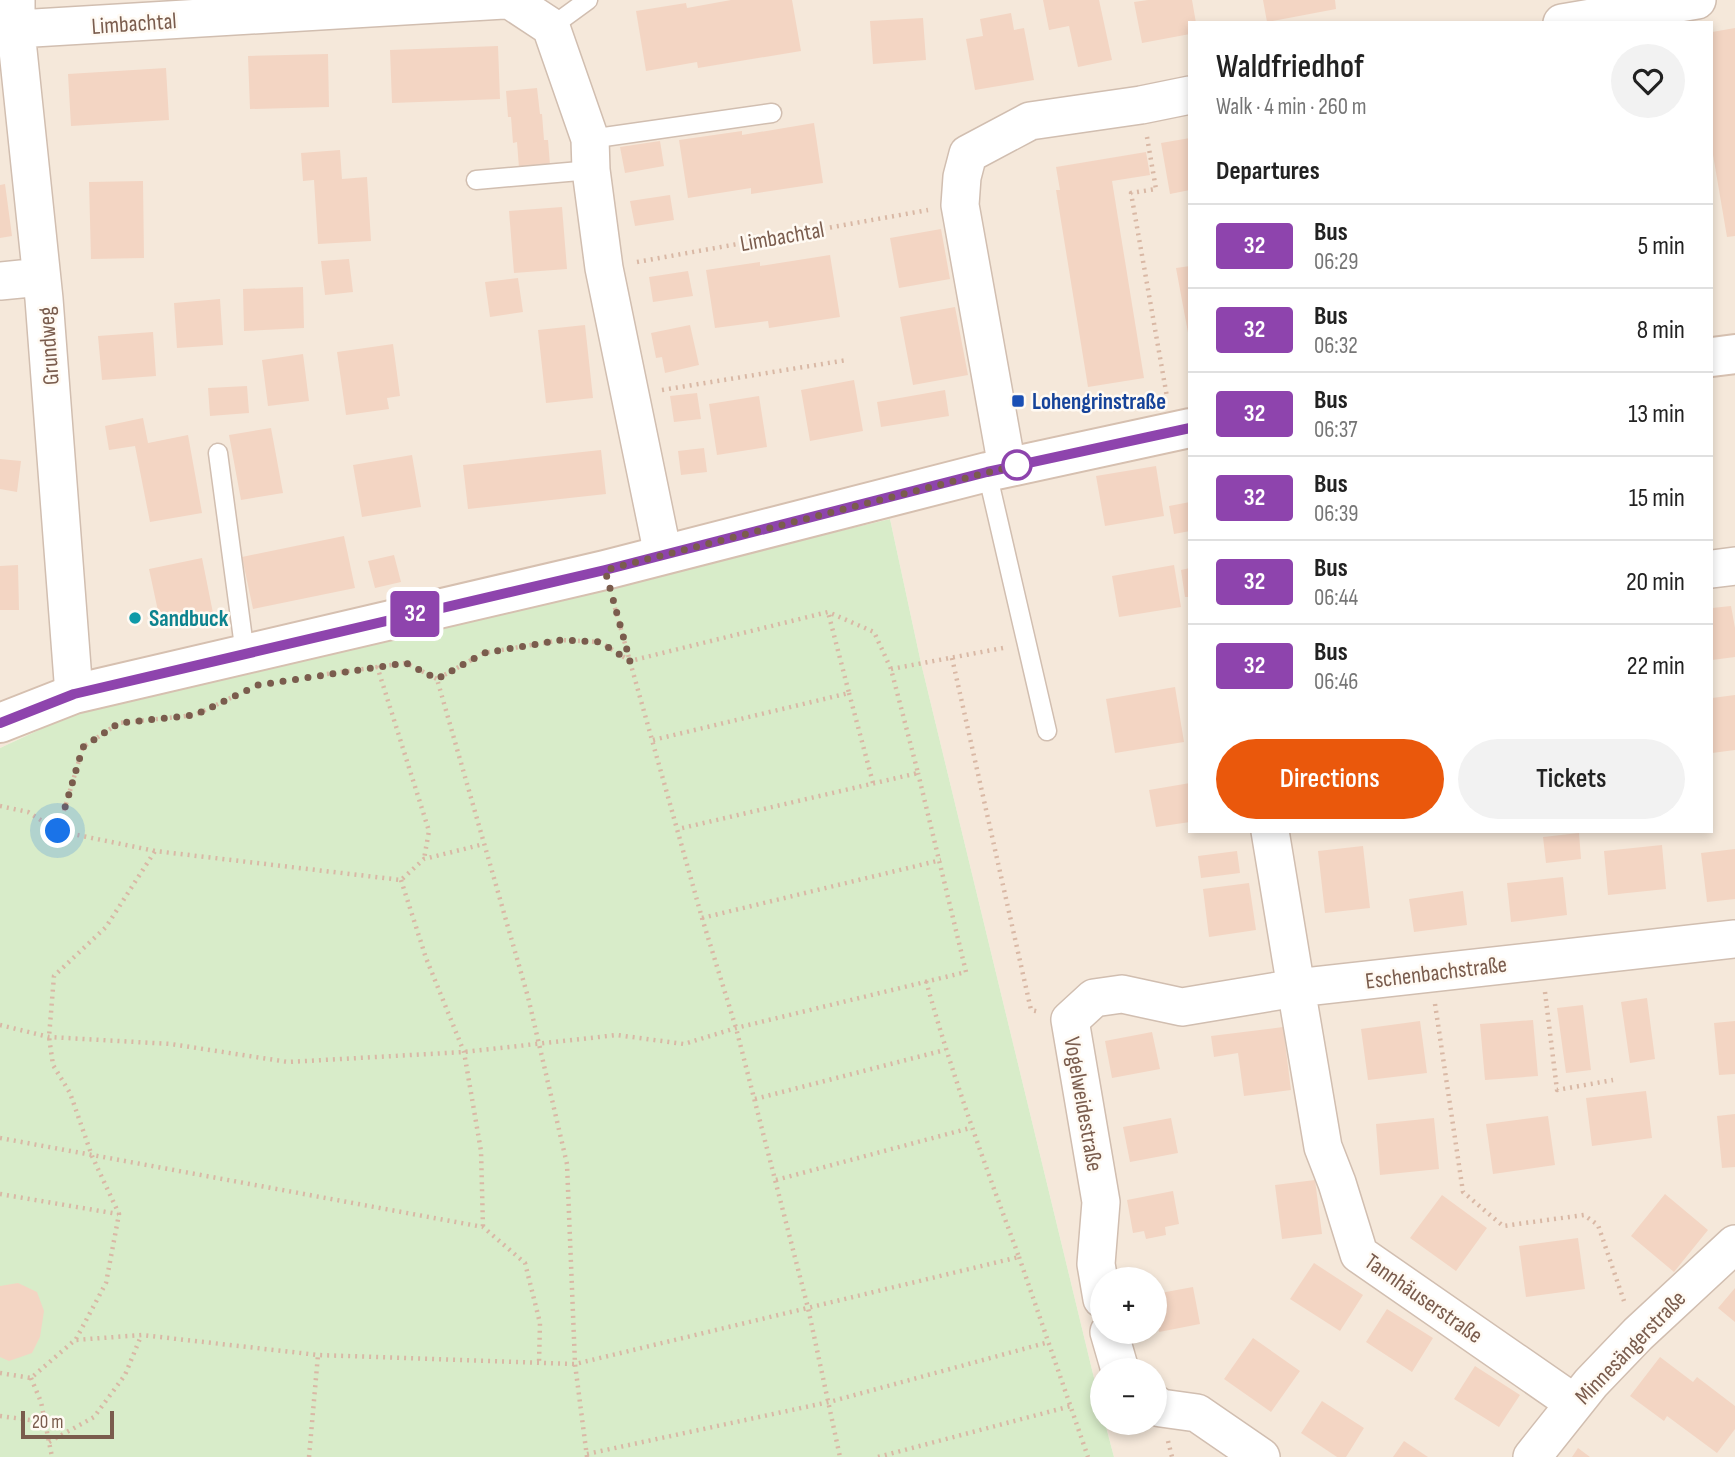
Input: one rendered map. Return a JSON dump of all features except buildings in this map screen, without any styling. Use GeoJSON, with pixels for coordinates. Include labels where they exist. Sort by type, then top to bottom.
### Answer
{"type":"FeatureCollection","features":[{"type":"Feature","properties":{"kind":"main road"},"geometry":{"type":"LineString","coordinates":[[1713,357],[1735,354]]}},
{"type":"Feature","properties":{"kind":"main road"},"geometry":{"type":"LineString","coordinates":[[0,723],[74,694],[245,672],[663,555],[997,469],[1181,430]]}},
{"type":"Feature","properties":{"kind":"street","name":"Limbachtal"},"geometry":{"type":"LineString","coordinates":[[11,20],[504,0]]}},
{"type":"Feature","properties":{"kind":"street"},"geometry":{"type":"LineString","coordinates":[[510,0],[551,27],[591,154],[604,268],[663,555]]}},
{"type":"Feature","properties":{"kind":"street"},"geometry":{"type":"LineString","coordinates":[[1574,21],[1697,0]]}},
{"type":"Feature","properties":{"kind":"street","name":"Grundweg"},"geometry":{"type":"LineString","coordinates":[[11,20],[41,276],[74,694]]}},
{"type":"Feature","properties":{"kind":"street"},"geometry":{"type":"LineString","coordinates":[[997,469],[960,205],[962,177],[968,154],[1030,121],[1188,95]]}},
{"type":"Feature","properties":{"kind":"street"},"geometry":{"type":"LineString","coordinates":[[0,281],[41,276]]}},
{"type":"Feature","properties":{"kind":"street"},"geometry":{"type":"LineString","coordinates":[[1713,569],[1735,565]]}},
{"type":"Feature","properties":{"kind":"street"},"geometry":{"type":"LineString","coordinates":[[1270,833],[1296,988]]}},
{"type":"Feature","properties":{"kind":"street","name":"Eschenbachstraße"},"geometry":{"type":"LineString","coordinates":[[1296,988],[1735,939]]}},
{"type":"Feature","properties":{"kind":"street","name":"Vogelweidestraße"},"geometry":{"type":"LineString","coordinates":[[1097,1267],[1101,1202],[1070,1020],[1094,998],[1122,993],[1182,1007],[1296,988]]}},
{"type":"Feature","properties":{"kind":"street","name":"Tannhäuserstraße"},"geometry":{"type":"LineString","coordinates":[[1296,988],[1323,1147],[1359,1254],[1574,1403]]}},
{"type":"Feature","properties":{"kind":"street","name":"Minnesängerstraße"},"geometry":{"type":"LineString","coordinates":[[1532,1457],[1574,1403],[1638,1334],[1735,1244]]}},
{"type":"Feature","properties":{"kind":"street"},"geometry":{"type":"LineString","coordinates":[[1167,1409],[1197,1413],[1261,1457]]}},
{"type":"Feature","properties":{"kind":"lane"},"geometry":{"type":"LineString","coordinates":[[551,27],[588,0]]}},
{"type":"Feature","properties":{"kind":"lane"},"geometry":{"type":"LineString","coordinates":[[476,180],[772,113]]}},
{"type":"Feature","properties":{"kind":"lane"},"geometry":{"type":"LineString","coordinates":[[218,453],[245,672]]}},
{"type":"Feature","properties":{"kind":"lane"},"geometry":{"type":"LineString","coordinates":[[997,469],[1028,643],[1047,731]]}},
{"type":"Feature","properties":{"kind":"path"},"geometry":{"type":"LineString","coordinates":[[1141,105],[1156,189],[1131,194],[1181,430]]}},
{"type":"Feature","properties":{"kind":"path","name":"Limbachtal"},"geometry":{"type":"LineString","coordinates":[[604,268],[960,205]]}},
{"type":"Feature","properties":{"kind":"path"},"geometry":{"type":"LineString","coordinates":[[630,395],[847,360]]}},
{"type":"Feature","properties":{"kind":"path"},"geometry":{"type":"LineString","coordinates":[[605,570],[755,1099],[808,1308],[840,1457]]}},
{"type":"Feature","properties":{"kind":"path"},"geometry":{"type":"LineString","coordinates":[[828,612],[873,783]]}},
{"type":"Feature","properties":{"kind":"path"},"geometry":{"type":"LineString","coordinates":[[0,1025],[49,1037],[171,1044],[288,1062],[464,1052],[617,1035],[684,1044],[736,1028],[966,972],[941,860],[891,669],[874,632],[828,612],[630,661],[600,642],[561,640],[484,653],[437,679]]}},
{"type":"Feature","properties":{"kind":"path"},"geometry":{"type":"LineString","coordinates":[[891,669],[1028,643]]}},
{"type":"Feature","properties":{"kind":"path"},"geometry":{"type":"LineString","coordinates":[[952,658],[1031,1010],[1070,1020]]}},
{"type":"Feature","properties":{"kind":"path"},"geometry":{"type":"LineString","coordinates":[[311,676],[406,663],[437,679],[539,1042],[567,1164],[575,1364],[587,1455],[830,1402],[1049,1342]]}},
{"type":"Feature","properties":{"kind":"path"},"geometry":{"type":"LineString","coordinates":[[377,666],[429,831],[424,859]]}},
{"type":"Feature","properties":{"kind":"path"},"geometry":{"type":"LineString","coordinates":[[58,831],[83,747],[119,723],[195,715],[245,672]]}},
{"type":"Feature","properties":{"kind":"path"},"geometry":{"type":"LineString","coordinates":[[653,740],[849,693]]}},
{"type":"Feature","properties":{"kind":"path"},"geometry":{"type":"LineString","coordinates":[[678,829],[918,773]]}},
{"type":"Feature","properties":{"kind":"path"},"geometry":{"type":"LineString","coordinates":[[0,806],[28,812],[58,831],[155,851],[401,880],[424,859],[484,844]]}},
{"type":"Feature","properties":{"kind":"path"},"geometry":{"type":"LineString","coordinates":[[0,1373],[31,1378],[75,1340],[106,1283],[119,1214],[92,1156],[70,1093],[53,1065],[49,1037],[54,976],[106,926],[155,851]]}},
{"type":"Feature","properties":{"kind":"path"},"geometry":{"type":"LineString","coordinates":[[702,918],[941,860]]}},
{"type":"Feature","properties":{"kind":"path"},"geometry":{"type":"LineString","coordinates":[[401,880],[426,958],[464,1052],[481,1151],[482,1227]]}},
{"type":"Feature","properties":{"kind":"path"},"geometry":{"type":"LineString","coordinates":[[1541,960],[1557,1090],[1613,1080]]}},
{"type":"Feature","properties":{"kind":"path"},"geometry":{"type":"LineString","coordinates":[[1430,972],[1463,1192],[1503,1226],[1584,1215],[1598,1224],[1615,1279],[1638,1334]]}},
{"type":"Feature","properties":{"kind":"path"},"geometry":{"type":"LineString","coordinates":[[926,981],[971,1128],[1088,1457]]}},
{"type":"Feature","properties":{"kind":"path"},"geometry":{"type":"LineString","coordinates":[[755,1099],[945,1050]]}},
{"type":"Feature","properties":{"kind":"path"},"geometry":{"type":"LineString","coordinates":[[776,1180],[971,1128]]}},
{"type":"Feature","properties":{"kind":"path"},"geometry":{"type":"LineString","coordinates":[[0,1138],[482,1227],[525,1263],[540,1323],[539,1363]]}},
{"type":"Feature","properties":{"kind":"path"},"geometry":{"type":"LineString","coordinates":[[0,1194],[119,1214]]}},
{"type":"Feature","properties":{"kind":"path"},"geometry":{"type":"LineString","coordinates":[[75,1340],[142,1335],[318,1355],[575,1364],[1019,1257]]}},
{"type":"Feature","properties":{"kind":"path"},"geometry":{"type":"LineString","coordinates":[[49,1442],[94,1417],[125,1375],[142,1335]]}},
{"type":"Feature","properties":{"kind":"path"},"geometry":{"type":"LineString","coordinates":[[309,1457],[318,1355]]}},
{"type":"Feature","properties":{"kind":"path"},"geometry":{"type":"LineString","coordinates":[[31,1378],[41,1402],[52,1457]]}},
{"type":"Feature","properties":{"kind":"path"},"geometry":{"type":"LineString","coordinates":[[878,1457],[1070,1406]]}},
{"type":"Feature","properties":{"kind":"path"},"geometry":{"type":"LineString","coordinates":[[0,1416],[46,1422]]}},
{"type":"Feature","properties":{"kind":"shaded area"},"geometry":{"type":"Polygon","coordinates":[[[0,0],[1735,0],[1735,1457],[1114,1457],[1108,1435],[1167,1435],[1167,1358],[1090,1358],[1090,1361],[921,663],[890,519],[82,710],[0,748],[0,0]]]}},
{"type":"Feature","properties":{"kind":"green space"},"geometry":{"type":"Polygon","coordinates":[[[890,519],[921,663],[1090,1361],[1090,1435],[1108,1435],[1114,1457],[0,1457],[0,748],[82,710],[890,519]]]}},
{"type":"Feature","properties":{"kind":"bus line","name":"32"},"geometry":{"type":"LineString","coordinates":[[0,723],[74,694],[605,570],[987,472],[1188,428]]}},
{"type":"Feature","properties":{"kind":"place","name":"Lohengrinstraße"},"geometry":{"type":"Point","coordinates":[1018,401]}},
{"type":"Feature","properties":{"kind":"place","name":"Sandbuck"},"geometry":{"type":"Point","coordinates":[135,618]}},
{"type":"Feature","properties":{"kind":"route"},"geometry":{"type":"LineString","coordinates":[[58,831],[83,747],[119,723],[195,715],[258,685],[377,666],[406,663],[437,679],[484,653],[561,640],[600,642],[630,661],[605,570],[1017,465]]}}]}
